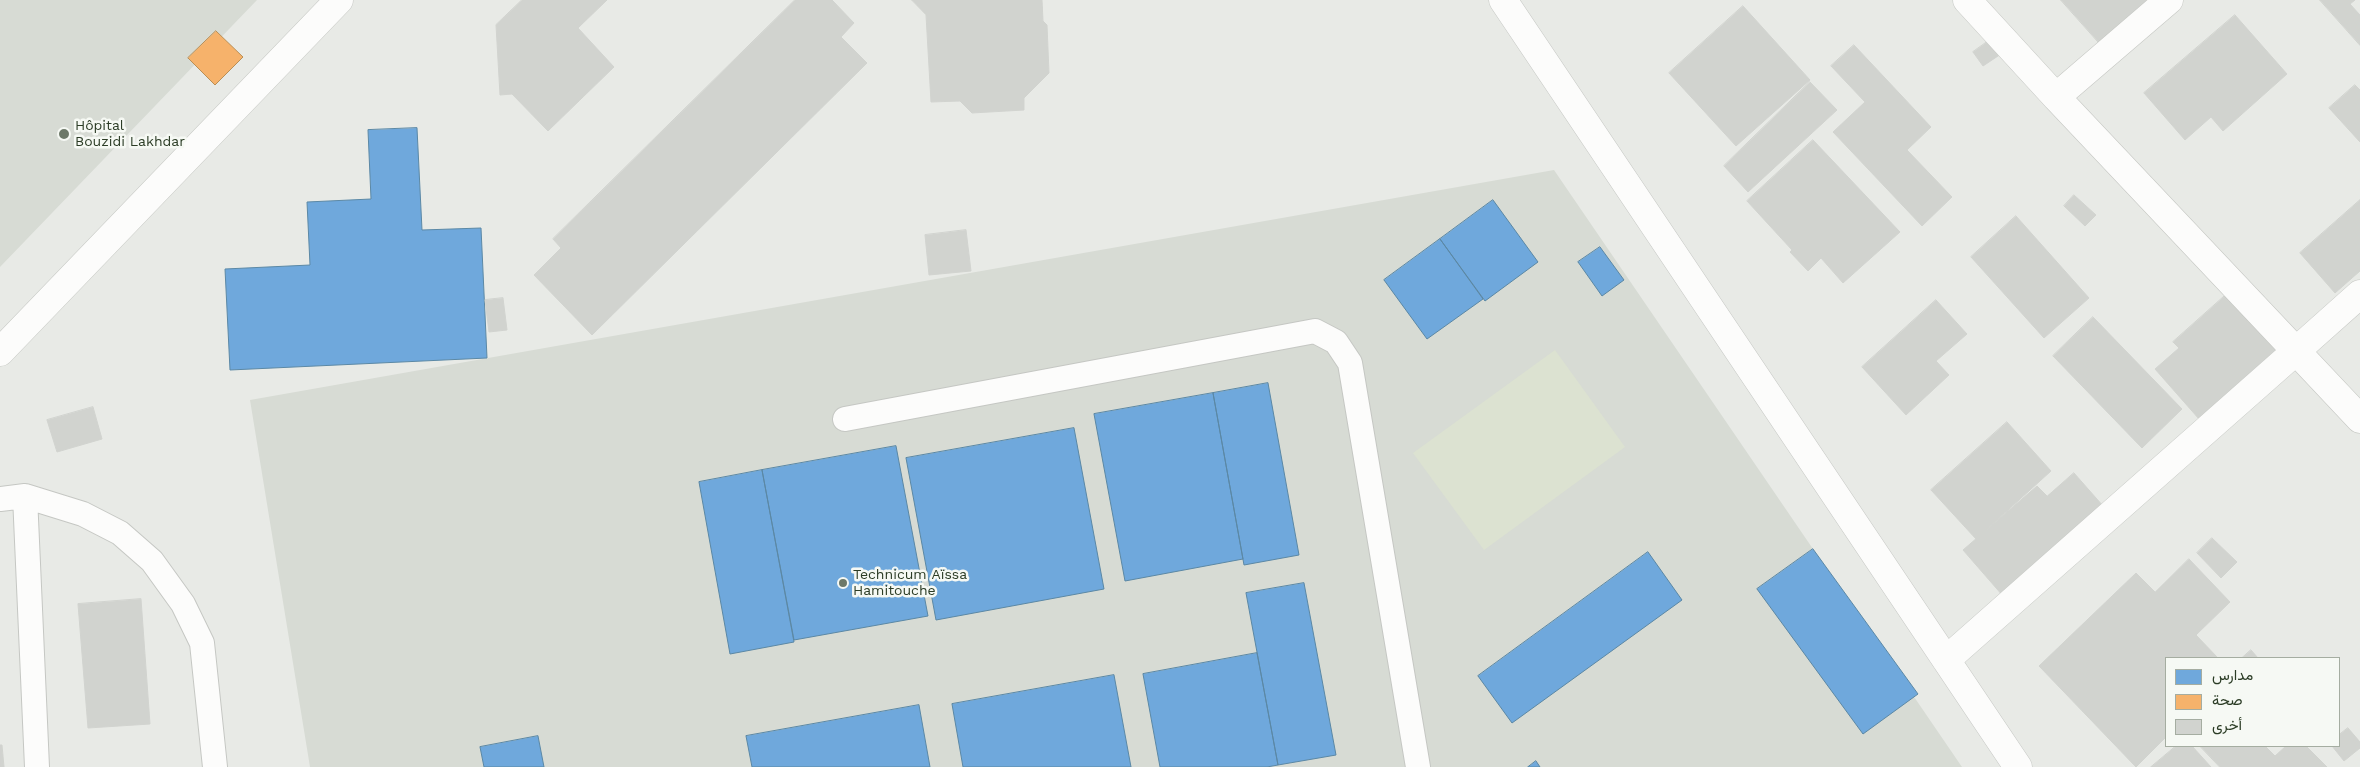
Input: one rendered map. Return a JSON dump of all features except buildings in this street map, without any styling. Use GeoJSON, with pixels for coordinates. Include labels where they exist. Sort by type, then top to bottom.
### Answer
{"type":"FeatureCollection","features":[{"type":"Feature","properties":{"kind":"street"},"geometry":{"type":"LineString","coordinates":[[0,352],[339,0]]}},
{"type":"Feature","properties":{"kind":"street"},"geometry":{"type":"LineString","coordinates":[[1504,0],[2018,767]]}},
{"type":"Feature","properties":{"kind":"street"},"geometry":{"type":"LineString","coordinates":[[1968,0],[2056,97],[2360,419]]}},
{"type":"Feature","properties":{"kind":"street"},"geometry":{"type":"LineString","coordinates":[[2056,97],[2169,0]]}},
{"type":"Feature","properties":{"kind":"street"},"geometry":{"type":"LineString","coordinates":[[1946,660],[2360,294]]}},
{"type":"Feature","properties":{"kind":"lane"},"geometry":{"type":"LineString","coordinates":[[845,419],[1314,331],[1336,342],[1350,363],[1418,767]]}},
{"type":"Feature","properties":{"kind":"lane"},"geometry":{"type":"LineString","coordinates":[[25,496],[37,767]]}},
{"type":"Feature","properties":{"kind":"lane"},"geometry":{"type":"LineString","coordinates":[[0,499],[25,496],[83,514],[120,532],[152,561],[183,604],[202,643],[215,767]]}},
{"type":"Feature","properties":{"kind":"shaded area","name":"Hôpital Bouzidi Lakhdar"},"geometry":{"type":"Polygon","coordinates":[[[0,0],[257,0],[0,267],[0,0]]]}},
{"type":"Feature","properties":{"kind":"shaded area","name":"Technicum Aïssa Hamitouche"},"geometry":{"type":"Polygon","coordinates":[[[1554,170],[1962,767],[310,767],[250,400],[1554,170]]]}},
{"type":"Feature","properties":{"kind":"green space"},"geometry":{"type":"Polygon","coordinates":[[[1555,350],[1625,447],[1484,550],[1413,453],[1555,350]]]}},
{"type":"Feature","properties":{"kind":"place","name":"Hôpital Bouzidi Lakhdar"},"geometry":{"type":"Point","coordinates":[64,134]}},
{"type":"Feature","properties":{"kind":"place","name":"Technicum Aïssa Hamitouche"},"geometry":{"type":"Point","coordinates":[843,583]}}]}
